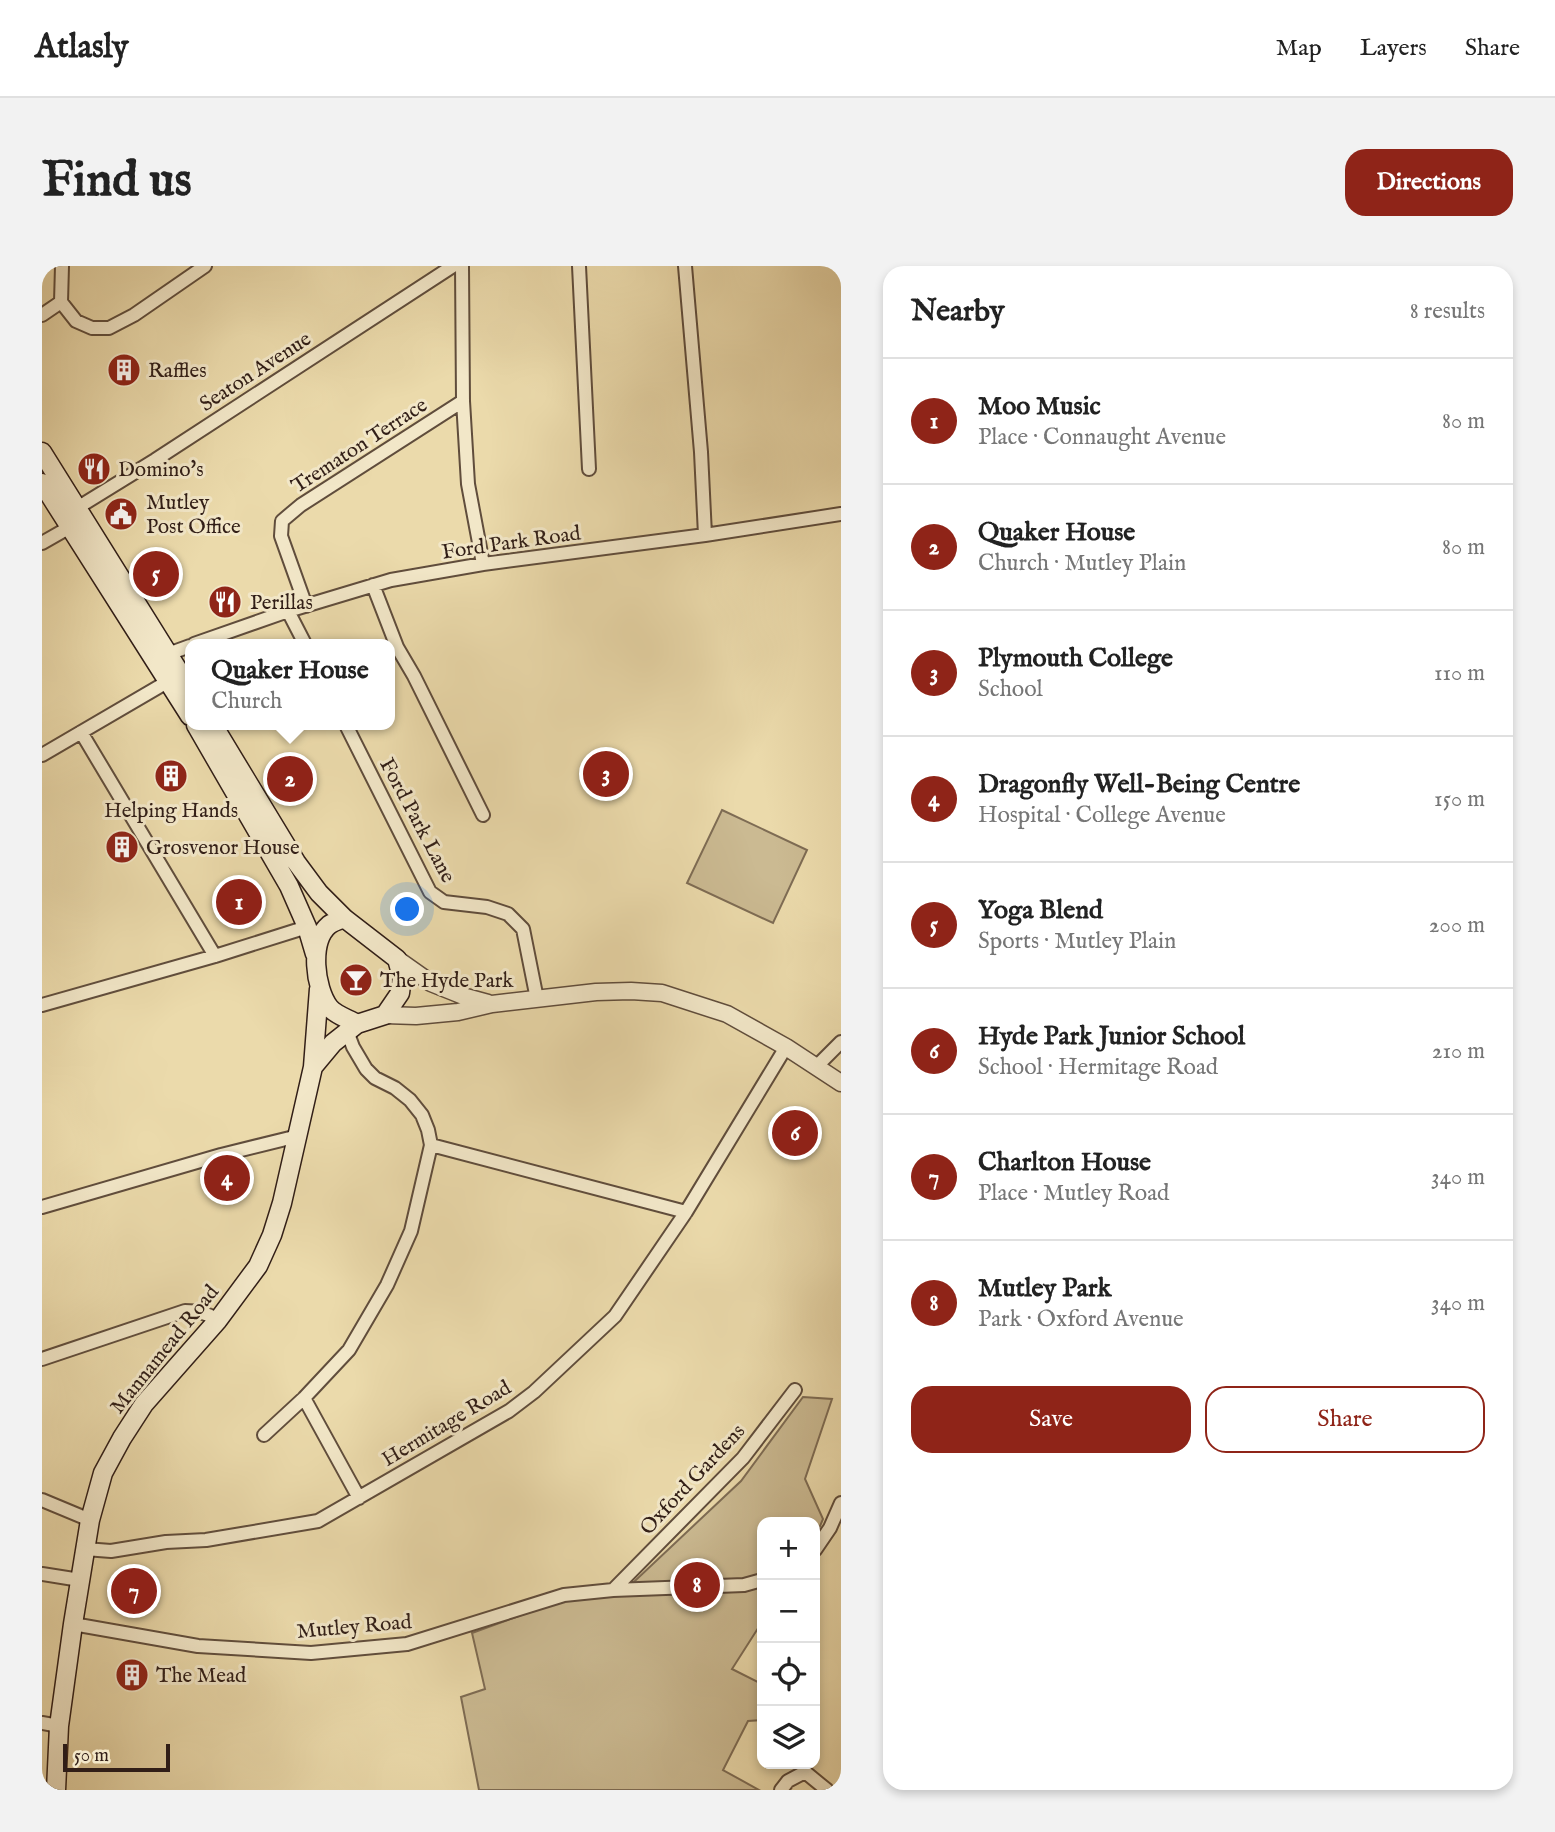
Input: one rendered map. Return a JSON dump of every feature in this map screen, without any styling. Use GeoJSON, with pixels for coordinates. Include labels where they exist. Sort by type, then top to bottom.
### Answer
{"type":"FeatureCollection","features":[{"type":"Feature","properties":{"kind":"main road"},"geometry":{"type":"LineString","coordinates":[[42,452],[162,657],[167,682],[185,709]]}},
{"type":"Feature","properties":{"kind":"main road"},"geometry":{"type":"LineString","coordinates":[[42,483],[162,657],[185,683]]}},
{"type":"Feature","properties":{"kind":"main road"},"geometry":{"type":"LineString","coordinates":[[199,730],[289,886],[307,927],[316,958],[319,989],[331,1009],[352,1027],[385,1015],[400,993],[402,977],[397,959],[344,918],[319,893],[297,863],[216,730]]}},
{"type":"Feature","properties":{"kind":"main road"},"geometry":{"type":"LineString","coordinates":[[316,958],[319,937],[329,924],[344,918]]}},
{"type":"Feature","properties":{"kind":"main road","name":"Mannamead Road"},"geometry":{"type":"LineString","coordinates":[[56,1790],[51,1725],[73,1623],[90,1520],[103,1473],[144,1404],[218,1320],[258,1266],[272,1235],[282,1203],[313,1067],[319,989]]}},
{"type":"Feature","properties":{"kind":"main road","name":"Mannamead Road"},"geometry":{"type":"LineString","coordinates":[[313,1067],[333,1043],[352,1027]]}},
{"type":"Feature","properties":{"kind":"street"},"geometry":{"type":"LineString","coordinates":[[62,266],[61,302],[76,321],[92,328],[109,328],[134,315],[205,266]]}},
{"type":"Feature","properties":{"kind":"street","name":"Seaton Avenue"},"geometry":{"type":"LineString","coordinates":[[77,508],[453,266]]}},
{"type":"Feature","properties":{"kind":"street"},"geometry":{"type":"LineString","coordinates":[[462,266],[463,401],[468,484],[483,564]]}},
{"type":"Feature","properties":{"kind":"street"},"geometry":{"type":"LineString","coordinates":[[579,266],[589,469]]}},
{"type":"Feature","properties":{"kind":"street"},"geometry":{"type":"LineString","coordinates":[[685,266],[701,452],[705,535]]}},
{"type":"Feature","properties":{"kind":"street"},"geometry":{"type":"LineString","coordinates":[[42,314],[61,302]]}},
{"type":"Feature","properties":{"kind":"street","name":"Trematon Terrace"},"geometry":{"type":"LineString","coordinates":[[306,606],[281,536],[282,521],[301,505],[463,401]]}},
{"type":"Feature","properties":{"kind":"street","name":"Ford Park Road"},"geometry":{"type":"LineString","coordinates":[[209,639],[390,580],[483,564],[841,514]]}},
{"type":"Feature","properties":{"kind":"street"},"geometry":{"type":"LineString","coordinates":[[42,543],[70,527]]}},
{"type":"Feature","properties":{"kind":"street"},"geometry":{"type":"LineString","coordinates":[[373,585],[394,639]]}},
{"type":"Feature","properties":{"kind":"street"},"geometry":{"type":"LineString","coordinates":[[289,611],[303,639]]}},
{"type":"Feature","properties":{"kind":"street"},"geometry":{"type":"LineString","coordinates":[[395,642],[483,815]]}},
{"type":"Feature","properties":{"kind":"street","name":"Ford Park Road"},"geometry":{"type":"LineString","coordinates":[[162,657],[185,648]]}},
{"type":"Feature","properties":{"kind":"street"},"geometry":{"type":"LineString","coordinates":[[42,755],[167,682]]}},
{"type":"Feature","properties":{"kind":"street","name":"Ford Park Lane"},"geometry":{"type":"LineString","coordinates":[[349,730],[430,892],[444,902],[488,907],[508,914],[523,929],[537,999]]}},
{"type":"Feature","properties":{"kind":"street"},"geometry":{"type":"LineString","coordinates":[[81,732],[215,956]]}},
{"type":"Feature","properties":{"kind":"street"},"geometry":{"type":"LineString","coordinates":[[42,1005],[307,927]]}},
{"type":"Feature","properties":{"kind":"street"},"geometry":{"type":"LineString","coordinates":[[397,959],[431,983],[492,1004]]}},
{"type":"Feature","properties":{"kind":"street"},"geometry":{"type":"LineString","coordinates":[[385,1015],[416,1016],[458,1012],[492,1004],[596,992],[662,993],[727,1014],[786,1047],[841,1083]]}},
{"type":"Feature","properties":{"kind":"street"},"geometry":{"type":"LineString","coordinates":[[264,1435],[304,1398],[349,1350],[387,1285],[411,1231],[431,1146],[422,1115],[410,1100],[395,1088],[375,1078],[366,1069],[353,1047],[352,1027]]}},
{"type":"Feature","properties":{"kind":"street"},"geometry":{"type":"LineString","coordinates":[[816,1067],[841,1042]]}},
{"type":"Feature","properties":{"kind":"street","name":"Hermitage Road"},"geometry":{"type":"LineString","coordinates":[[85,1549],[111,1551],[166,1542],[206,1540],[318,1521],[509,1411],[615,1315],[685,1212],[786,1047]]}},
{"type":"Feature","properties":{"kind":"street"},"geometry":{"type":"LineString","coordinates":[[42,1207],[221,1155],[298,1136]]}},
{"type":"Feature","properties":{"kind":"street"},"geometry":{"type":"LineString","coordinates":[[431,1146],[685,1212]]}},
{"type":"Feature","properties":{"kind":"street"},"geometry":{"type":"LineString","coordinates":[[42,1359],[185,1311],[199,1311],[218,1320]]}},
{"type":"Feature","properties":{"kind":"street","name":"Oxford Gardens"},"geometry":{"type":"LineString","coordinates":[[613,1590],[743,1458],[794,1390]]}},
{"type":"Feature","properties":{"kind":"street"},"geometry":{"type":"LineString","coordinates":[[304,1398],[359,1497]]}},
{"type":"Feature","properties":{"kind":"street"},"geometry":{"type":"LineString","coordinates":[[42,1500],[90,1520]]}},
{"type":"Feature","properties":{"kind":"street"},"geometry":{"type":"LineString","coordinates":[[820,1543],[841,1503]]}},
{"type":"Feature","properties":{"kind":"street"},"geometry":{"type":"LineString","coordinates":[[42,1574],[80,1580]]}},
{"type":"Feature","properties":{"kind":"street","name":"Mutley Road"},"geometry":{"type":"LineString","coordinates":[[73,1623],[198,1646],[311,1653],[407,1644],[564,1595],[613,1590],[744,1585],[757,1581]]}},
{"type":"Feature","properties":{"kind":"street"},"geometry":{"type":"LineString","coordinates":[[781,1790],[788,1781],[805,1772],[827,1790]]}},
{"type":"Feature","properties":{"kind":"shaded area"},"geometry":{"type":"Polygon","coordinates":[[[722,810],[807,850],[773,923],[687,883],[722,810]]]}},
{"type":"Feature","properties":{"kind":"shaded area"},"geometry":{"type":"Polygon","coordinates":[[[803,1397],[832,1399],[805,1479],[823,1519],[820,1526],[820,1517],[757,1517],[757,1630],[732,1669],[757,1682],[757,1720],[748,1721],[723,1770],[759,1790],[479,1790],[461,1697],[485,1689],[472,1633],[566,1599],[621,1594],[741,1481],[803,1397]]]}},
{"type":"Feature","properties":{"kind":"place","name":"Raffles"},"geometry":{"type":"Point","coordinates":[124,370]}},
{"type":"Feature","properties":{"kind":"place","name":"Domino's"},"geometry":{"type":"Point","coordinates":[94,469]}},
{"type":"Feature","properties":{"kind":"place","name":"Mutley Post Office"},"geometry":{"type":"Point","coordinates":[121,514]}},
{"type":"Feature","properties":{"kind":"place","name":"Yoga Blend"},"geometry":{"type":"Point","coordinates":[156,574]}},
{"type":"Feature","properties":{"kind":"place","name":"Perillas"},"geometry":{"type":"Point","coordinates":[225,602]}},
{"type":"Feature","properties":{"kind":"place","name":"Plymouth College"},"geometry":{"type":"Point","coordinates":[606,774]}},
{"type":"Feature","properties":{"kind":"place","name":"Helping Hands"},"geometry":{"type":"Point","coordinates":[171,776]}},
{"type":"Feature","properties":{"kind":"place","name":"Quaker House"},"geometry":{"type":"Point","coordinates":[290,779]}},
{"type":"Feature","properties":{"kind":"place","name":"Grosvenor House"},"geometry":{"type":"Point","coordinates":[122,847]}},
{"type":"Feature","properties":{"kind":"place","name":"Moo Music"},"geometry":{"type":"Point","coordinates":[239,902]}},
{"type":"Feature","properties":{"kind":"place","name":"The Hyde Park"},"geometry":{"type":"Point","coordinates":[356,980]}},
{"type":"Feature","properties":{"kind":"place","name":"Hyde Park Junior School"},"geometry":{"type":"Point","coordinates":[795,1133]}},
{"type":"Feature","properties":{"kind":"place","name":"Dragonfly Well-Being Centre"},"geometry":{"type":"Point","coordinates":[227,1178]}},
{"type":"Feature","properties":{"kind":"place","name":"Mutley Park"},"geometry":{"type":"Point","coordinates":[697,1585]}},
{"type":"Feature","properties":{"kind":"place","name":"Charlton House"},"geometry":{"type":"Point","coordinates":[134,1591]}},
{"type":"Feature","properties":{"kind":"place","name":"The Mead"},"geometry":{"type":"Point","coordinates":[132,1675]}}]}
